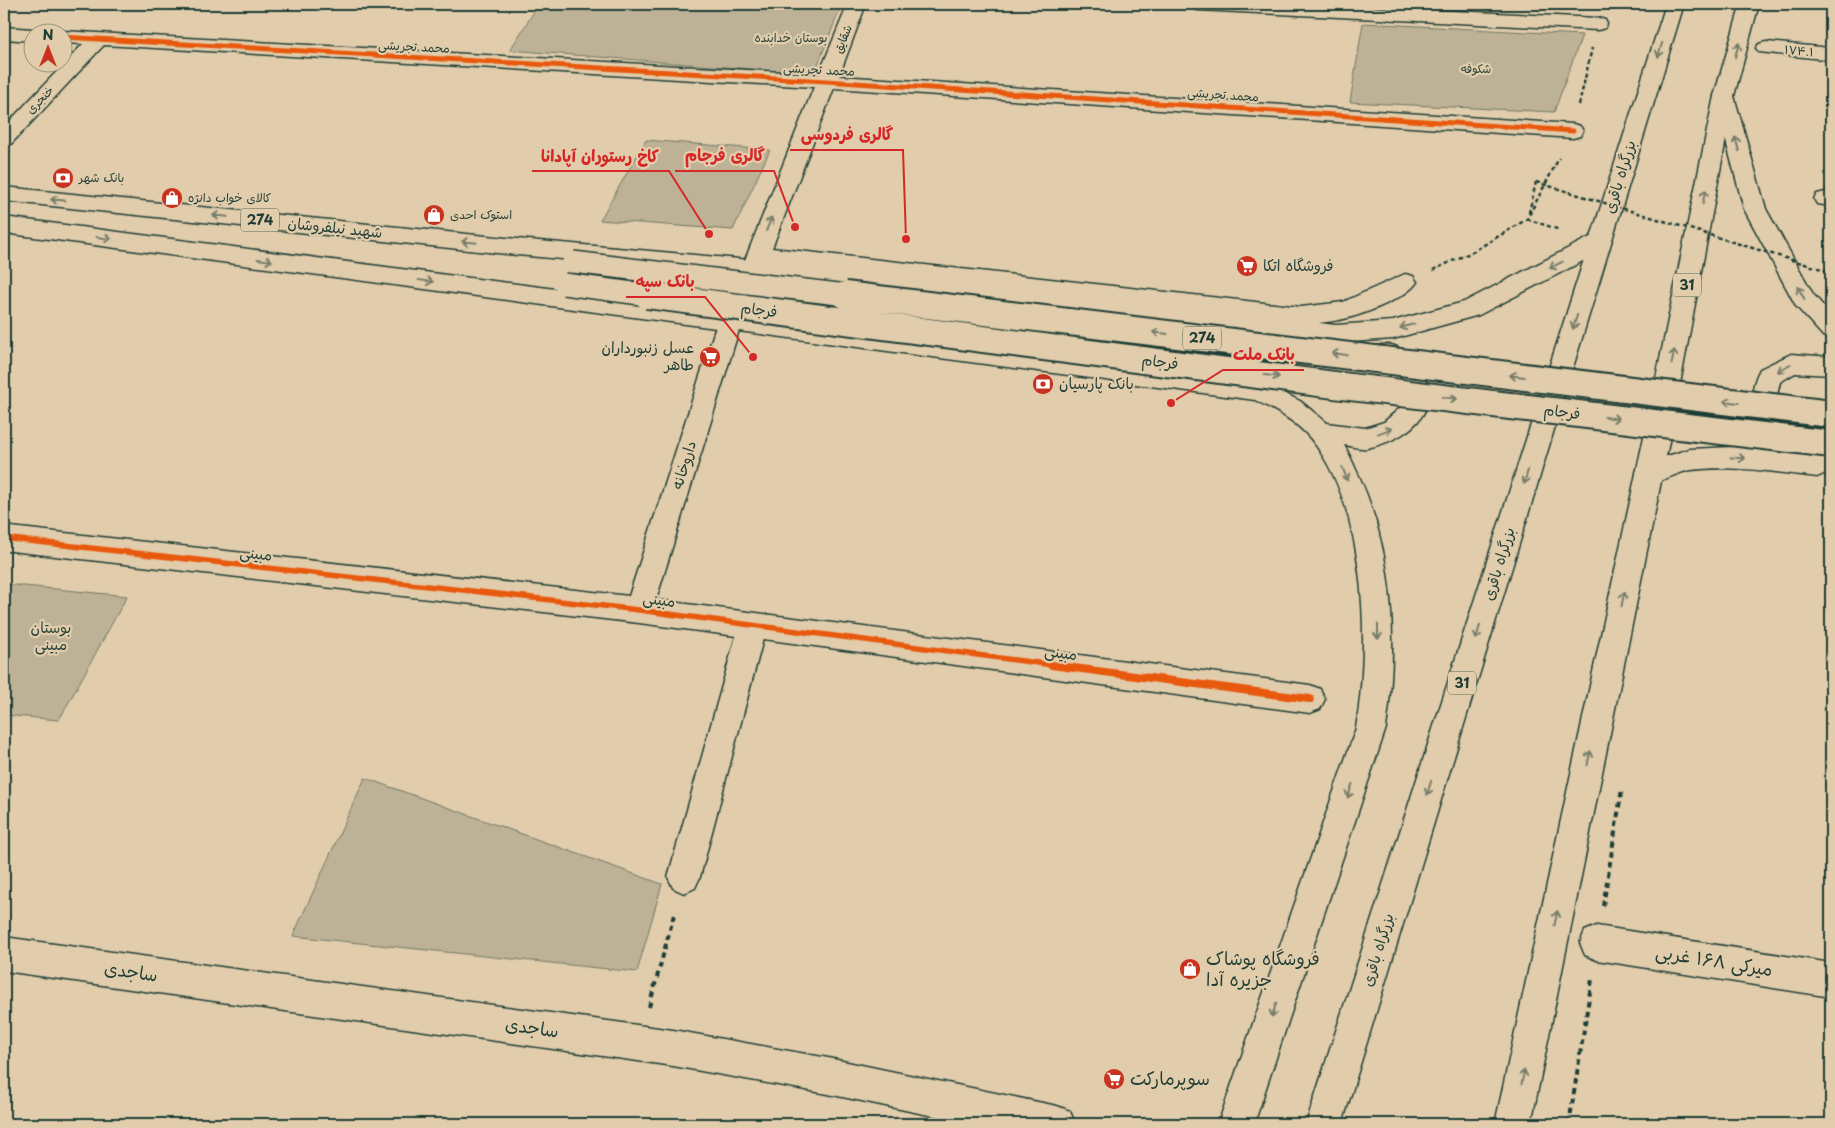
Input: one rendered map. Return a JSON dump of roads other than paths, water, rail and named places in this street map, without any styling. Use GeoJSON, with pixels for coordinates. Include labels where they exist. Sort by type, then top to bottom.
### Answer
{"type":"FeatureCollection","features":[{"type":"Feature","properties":{"kind":"main road","name":"شقایق"},"geometry":{"type":"LineString","coordinates":[[755,262],[857,4]]}},
{"type":"Feature","properties":{"kind":"main road"},"geometry":{"type":"LineString","coordinates":[[1198,4],[1598,24]]}},
{"type":"Feature","properties":{"kind":"main road","name":"بزرگراه باقری"},"geometry":{"type":"LineString","coordinates":[[1324,1124],[1675,4]]}},
{"type":"Feature","properties":{"kind":"main road","name":"31"},"geometry":{"type":"LineString","coordinates":[[1512,1124],[1649,473],[1724,96],[1750,4]]}},
{"type":"Feature","properties":{"kind":"main road"},"geometry":{"type":"LineString","coordinates":[[4,33],[22,34]]}},
{"type":"Feature","properties":{"kind":"main road","name":"محمد تجریشی"},"geometry":{"type":"LineString","coordinates":[[72,38],[826,82],[1573,131]]}},
{"type":"Feature","properties":{"kind":"main road","name":"خنجری"},"geometry":{"type":"LineString","coordinates":[[4,138],[98,40]]}},
{"type":"Feature","properties":{"kind":"main road","name":"۱۷۴.۱"},"geometry":{"type":"LineString","coordinates":[[1766,48],[1831,54]]}},
{"type":"Feature","properties":{"kind":"main road"},"geometry":{"type":"LineString","coordinates":[[1724,96],[1755,209],[1804,300],[1831,330]]}},
{"type":"Feature","properties":{"kind":"main road","name":"شهید نیلفروشان"},"geometry":{"type":"LineString","coordinates":[[4,194],[517,247]]}},
{"type":"Feature","properties":{"kind":"main road","name":"274"},"geometry":{"type":"LineString","coordinates":[[4,225],[490,290]]}},
{"type":"Feature","properties":{"kind":"main road"},"geometry":{"type":"LineString","coordinates":[[1336,334],[1393,330],[1471,309],[1600,242]]}},
{"type":"Feature","properties":{"kind":"main road"},"geometry":{"type":"LineString","coordinates":[[517,247],[755,262],[1301,316],[1346,310],[1376,298],[1406,282]]}},
{"type":"Feature","properties":{"kind":"main road","name":"فرجام"},"geometry":{"type":"LineString","coordinates":[[517,247],[568,273],[1351,387],[1831,444]]}},
{"type":"Feature","properties":{"kind":"main road"},"geometry":{"type":"LineString","coordinates":[[755,262],[884,280],[1336,334],[1370,344],[1393,355],[1412,373],[1417,397],[1411,414],[1393,429],[1365,438],[1321,432]]}},
{"type":"Feature","properties":{"kind":"main road","name":"فرجام"},"geometry":{"type":"LineString","coordinates":[[490,290],[568,273],[1831,414]]}},
{"type":"Feature","properties":{"kind":"main road"},"geometry":{"type":"LineString","coordinates":[[490,290],[730,320],[1259,391],[1285,403],[1321,432],[1342,464],[1364,528],[1371,565],[1378,624],[1377,703],[1371,728],[1236,1124]]}},
{"type":"Feature","properties":{"kind":"main road","name":"داروخانه"},"geometry":{"type":"LineString","coordinates":[[639,610],[730,320]]}},
{"type":"Feature","properties":{"kind":"main road"},"geometry":{"type":"LineString","coordinates":[[1831,366],[1791,363],[1769,376],[1764,396],[1767,414],[1774,429],[1792,445],[1831,461]]}},
{"type":"Feature","properties":{"kind":"main road"},"geometry":{"type":"LineString","coordinates":[[1649,473],[1689,460],[1734,457],[1831,468]]}},
{"type":"Feature","properties":{"kind":"main road","name":"مبینی"},"geometry":{"type":"LineString","coordinates":[[4,540],[11,539],[639,610],[1310,699]]}},
{"type":"Feature","properties":{"kind":"main road"},"geometry":{"type":"LineString","coordinates":[[684,877],[753,625]]}},
{"type":"Feature","properties":{"kind":"main road","name":"میرکی ۱۶۸ غربی"},"geometry":{"type":"LineString","coordinates":[[1598,943],[1831,980]]}},
{"type":"Feature","properties":{"kind":"main road","name":"ساجدی"},"geometry":{"type":"LineString","coordinates":[[4,954],[639,1043],[828,1076],[1057,1124]]}},
{"type":"Feature","properties":{"kind":"place","name":"بانک شهر"},"geometry":{"type":"Point","coordinates":[63,178]}},
{"type":"Feature","properties":{"kind":"place","name":"کالای خواب دانژه"},"geometry":{"type":"Point","coordinates":[172,198]}},
{"type":"Feature","properties":{"kind":"place","name":"استوک احدی"},"geometry":{"type":"Point","coordinates":[434,215]}},
{"type":"Feature","properties":{"kind":"place","name":"گالری فرجام"},"geometry":{"type":"Point","coordinates":[795,227]}},
{"type":"Feature","properties":{"kind":"place","name":"کاخ رستوران آپادانا"},"geometry":{"type":"Point","coordinates":[709,234]}},
{"type":"Feature","properties":{"kind":"place","name":"گالری فردوسی"},"geometry":{"type":"Point","coordinates":[906,239]}},
{"type":"Feature","properties":{"kind":"place","name":"فروشگاه اتکا"},"geometry":{"type":"Point","coordinates":[1247,266]}},
{"type":"Feature","properties":{"kind":"place","name":"عسل زنبورداران طاهر"},"geometry":{"type":"Point","coordinates":[710,357]}},
{"type":"Feature","properties":{"kind":"place","name":"بانک سپه"},"geometry":{"type":"Point","coordinates":[753,357]}},
{"type":"Feature","properties":{"kind":"place","name":"بانک پارسیان"},"geometry":{"type":"Point","coordinates":[1043,384]}},
{"type":"Feature","properties":{"kind":"place","name":"بانک ملت"},"geometry":{"type":"Point","coordinates":[1171,403]}},
{"type":"Feature","properties":{"kind":"place","name":"فروشگاه پوشاک جزیره آدا"},"geometry":{"type":"Point","coordinates":[1190,969]}},
{"type":"Feature","properties":{"kind":"place","name":"سوپرمارکت"},"geometry":{"type":"Point","coordinates":[1114,1079]}},
{"type":"Feature","properties":{"kind":"park label","name":"بوستان خدابنده"},"geometry":{"type":"Point","coordinates":[791,38]}},
{"type":"Feature","properties":{"kind":"park label","name":"شکوفه"},"geometry":{"type":"Point","coordinates":[1476,69]}},
{"type":"Feature","properties":{"kind":"park label","name":"بوستان مبینی"},"geometry":{"type":"Point","coordinates":[51,636]}}]}
